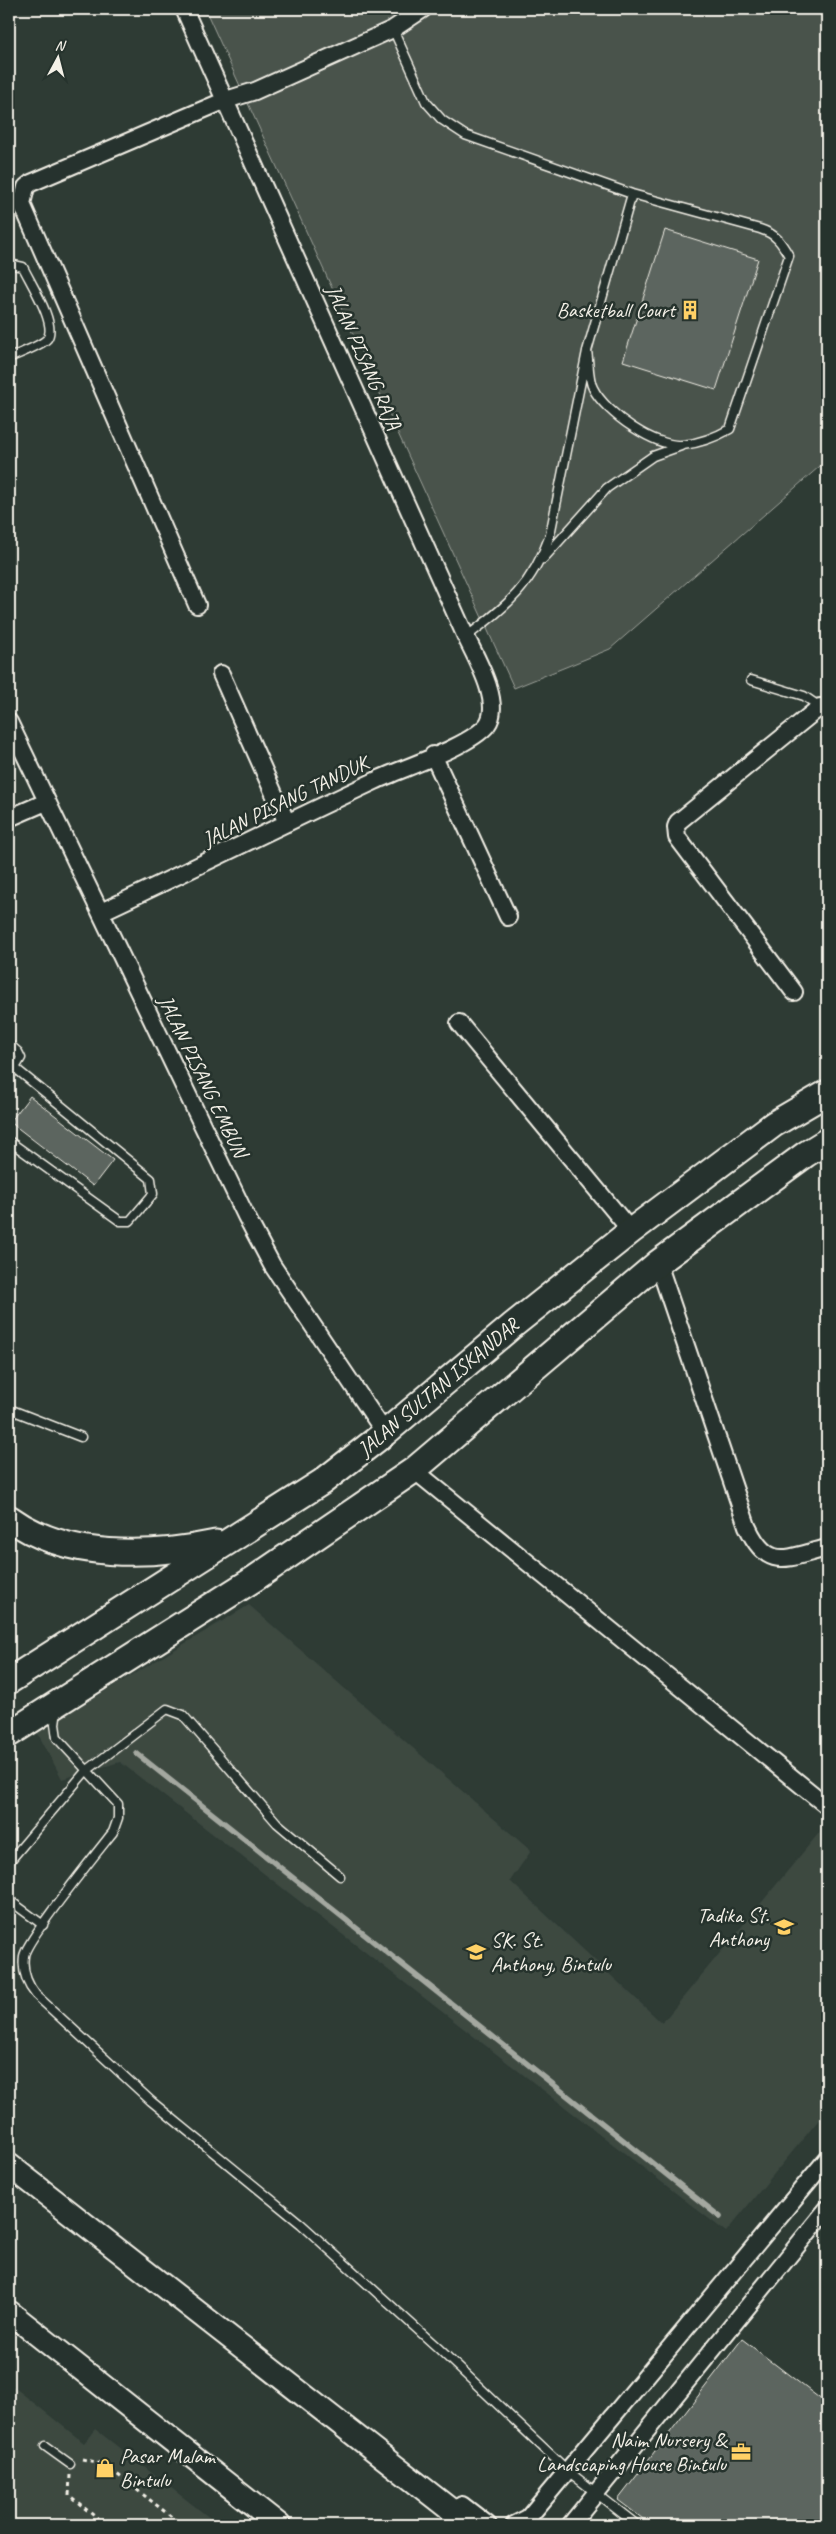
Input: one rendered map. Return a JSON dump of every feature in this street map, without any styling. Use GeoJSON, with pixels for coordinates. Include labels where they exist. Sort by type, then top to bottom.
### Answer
{"type":"FeatureCollection","features":[{"type":"Feature","properties":{"kind":"main road","name":"JALAN SULTAN ISKANDAR"},"geometry":{"type":"LineString","coordinates":[[9,1518],[22,1527],[54,1540],[102,1550],[149,1553],[180,1550],[233,1539],[322,1482],[385,1433],[512,1326],[631,1231],[774,1124],[827,1093]]}},
{"type":"Feature","properties":{"kind":"main road"},"geometry":{"type":"LineString","coordinates":[[9,1734],[58,1705],[254,1580],[414,1470],[658,1263],[806,1154],[827,1141]]}},
{"type":"Feature","properties":{"kind":"main road"},"geometry":{"type":"LineString","coordinates":[[9,1682],[233,1539]]}},
{"type":"Feature","properties":{"kind":"main road"},"geometry":{"type":"LineString","coordinates":[[9,2164],[470,2525]]}},
{"type":"Feature","properties":{"kind":"main road"},"geometry":{"type":"LineString","coordinates":[[9,2312],[279,2525]]}},
{"type":"Feature","properties":{"kind":"street","name":"JALAN PISANG RAJA"},"geometry":{"type":"LineString","coordinates":[[184,9],[492,698],[492,712],[487,725]]}},
{"type":"Feature","properties":{"kind":"street"},"geometry":{"type":"LineString","coordinates":[[196,605],[22,204],[26,187],[31,183],[226,100],[254,91],[392,29],[423,9]]}},
{"type":"Feature","properties":{"kind":"street"},"geometry":{"type":"LineString","coordinates":[[221,674],[287,823]]}},
{"type":"Feature","properties":{"kind":"street"},"geometry":{"type":"LineString","coordinates":[[794,992],[677,837],[676,827],[678,822],[824,707]]}},
{"type":"Feature","properties":{"kind":"street","name":"JALAN PISANG EMBUN"},"geometry":{"type":"LineString","coordinates":[[9,722],[46,802],[272,1265],[385,1433]]}},
{"type":"Feature","properties":{"kind":"street","name":"JALAN PISANG TANDUK"},"geometry":{"type":"LineString","coordinates":[[101,912],[467,740],[487,725]]}},
{"type":"Feature","properties":{"kind":"street"},"geometry":{"type":"LineString","coordinates":[[433,755],[508,917]]}},
{"type":"Feature","properties":{"kind":"street"},"geometry":{"type":"LineString","coordinates":[[9,818],[46,802]]}},
{"type":"Feature","properties":{"kind":"street"},"geometry":{"type":"LineString","coordinates":[[459,1023],[631,1231]]}},
{"type":"Feature","properties":{"kind":"street"},"geometry":{"type":"LineString","coordinates":[[658,1263],[756,1546],[769,1556],[783,1558],[827,1548]]}},
{"type":"Feature","properties":{"kind":"street"},"geometry":{"type":"LineString","coordinates":[[414,1470],[827,1806]]}},
{"type":"Feature","properties":{"kind":"street"},"geometry":{"type":"LineString","coordinates":[[514,2525],[528,2518],[827,2160]]}},
{"type":"Feature","properties":{"kind":"street"},"geometry":{"type":"LineString","coordinates":[[570,2525],[827,2209]]}},
{"type":"Feature","properties":{"kind":"street"},"geometry":{"type":"LineString","coordinates":[[373,2449],[396,2454],[488,2525]]}},
{"type":"Feature","properties":{"kind":"lane"},"geometry":{"type":"LineString","coordinates":[[392,29],[426,102],[442,120],[465,135],[632,194],[772,233],[780,240],[789,256],[730,429],[714,438],[683,445],[653,456],[607,488],[540,562],[524,587],[503,609],[466,637]]}},
{"type":"Feature","properties":{"kind":"lane"},"geometry":{"type":"LineString","coordinates":[[540,562],[550,535],[587,350],[632,194]]}},
{"type":"Feature","properties":{"kind":"lane"},"geometry":{"type":"LineString","coordinates":[[9,264],[23,267],[49,319],[51,330],[47,340],[9,358]]}},
{"type":"Feature","properties":{"kind":"lane"},"geometry":{"type":"LineString","coordinates":[[587,350],[592,388],[617,416],[664,444],[683,445]]}},
{"type":"Feature","properties":{"kind":"lane"},"geometry":{"type":"LineString","coordinates":[[751,680],[804,696],[824,707]]}},
{"type":"Feature","properties":{"kind":"lane"},"geometry":{"type":"LineString","coordinates":[[9,1044],[18,1052],[21,1058],[9,1078]]}},
{"type":"Feature","properties":{"kind":"lane"},"geometry":{"type":"LineString","coordinates":[[9,1141],[120,1221],[130,1221],[152,1194],[151,1179],[15,1068]]}},
{"type":"Feature","properties":{"kind":"lane"},"geometry":{"type":"LineString","coordinates":[[9,1409],[81,1437]]}},
{"type":"Feature","properties":{"kind":"lane"},"geometry":{"type":"LineString","coordinates":[[58,1705],[55,1724],[57,1738],[86,1772],[118,1804],[118,1818],[113,1832],[43,1924],[24,1954],[28,1986],[151,2101],[301,2224],[438,2348],[568,2471],[637,2525]]}},
{"type":"Feature","properties":{"kind":"lane"},"geometry":{"type":"LineString","coordinates":[[9,1862],[86,1772],[166,1709],[175,1710],[183,1715],[278,1823],[340,1876]]}},
{"type":"Feature","properties":{"kind":"lane"},"geometry":{"type":"LineString","coordinates":[[9,1900],[43,1924]]}},
{"type":"Feature","properties":{"kind":"lane"},"geometry":{"type":"LineString","coordinates":[[45,2446],[70,2464]]}},
{"type":"Feature","properties":{"kind":"path"},"geometry":{"type":"LineString","coordinates":[[105,2525],[69,2495],[70,2464],[82,2459],[104,2464],[182,2525]]}},
{"type":"Feature","properties":{"kind":"shaded area"},"geometry":{"type":"Polygon","coordinates":[[[205,9],[827,9],[827,460],[610,649],[514,688],[205,9]]]}},
{"type":"Feature","properties":{"kind":"shaded area","name":"SK. St. Anthony, Bintulu"},"geometry":{"type":"Polygon","coordinates":[[[249,1605],[531,1851],[510,1881],[662,2023],[823,1828],[827,1831],[827,2110],[726,2232],[120,1762],[62,1779],[37,1732],[249,1605]]]}},
{"type":"Feature","properties":{"kind":"shaded area"},"geometry":{"type":"Polygon","coordinates":[[[9,2383],[84,2443],[95,2429],[219,2525],[9,2525],[9,2383]]]}},
{"type":"Feature","properties":{"kind":"building","name":"Basketball Court"},"geometry":{"type":"Polygon","coordinates":[[[665,230],[758,259],[716,390],[623,361],[665,230]]]}},
{"type":"Feature","properties":{"kind":"building"},"geometry":{"type":"Polygon","coordinates":[[[30,1096],[113,1160],[93,1186],[10,1122],[30,1096]]]}},
{"type":"Feature","properties":{"kind":"building","name":"Naim Nursery & Landscaping House Bintulu"},"geometry":{"type":"Polygon","coordinates":[[[742,2339],[827,2404],[827,2525],[651,2525],[618,2500],[742,2339]]]}},
{"type":"Feature","properties":{"kind":"waterway"},"geometry":{"type":"LineString","coordinates":[[136,1753],[720,2217]]}},
{"type":"Feature","properties":{"kind":"place","name":"Basketball Court"},"geometry":{"type":"Point","coordinates":[690,310]}},
{"type":"Feature","properties":{"kind":"place","name":"Tadika St. Anthony"},"geometry":{"type":"Point","coordinates":[784,1927]}},
{"type":"Feature","properties":{"kind":"place","name":"SK. St. Anthony, Bintulu"},"geometry":{"type":"Point","coordinates":[476,1952]}},
{"type":"Feature","properties":{"kind":"place","name":"Naim Nursery & Landscaping House Bintulu"},"geometry":{"type":"Point","coordinates":[741,2452]}},
{"type":"Feature","properties":{"kind":"place","name":"Pasar Malam Bintulu"},"geometry":{"type":"Point","coordinates":[105,2468]}}]}
